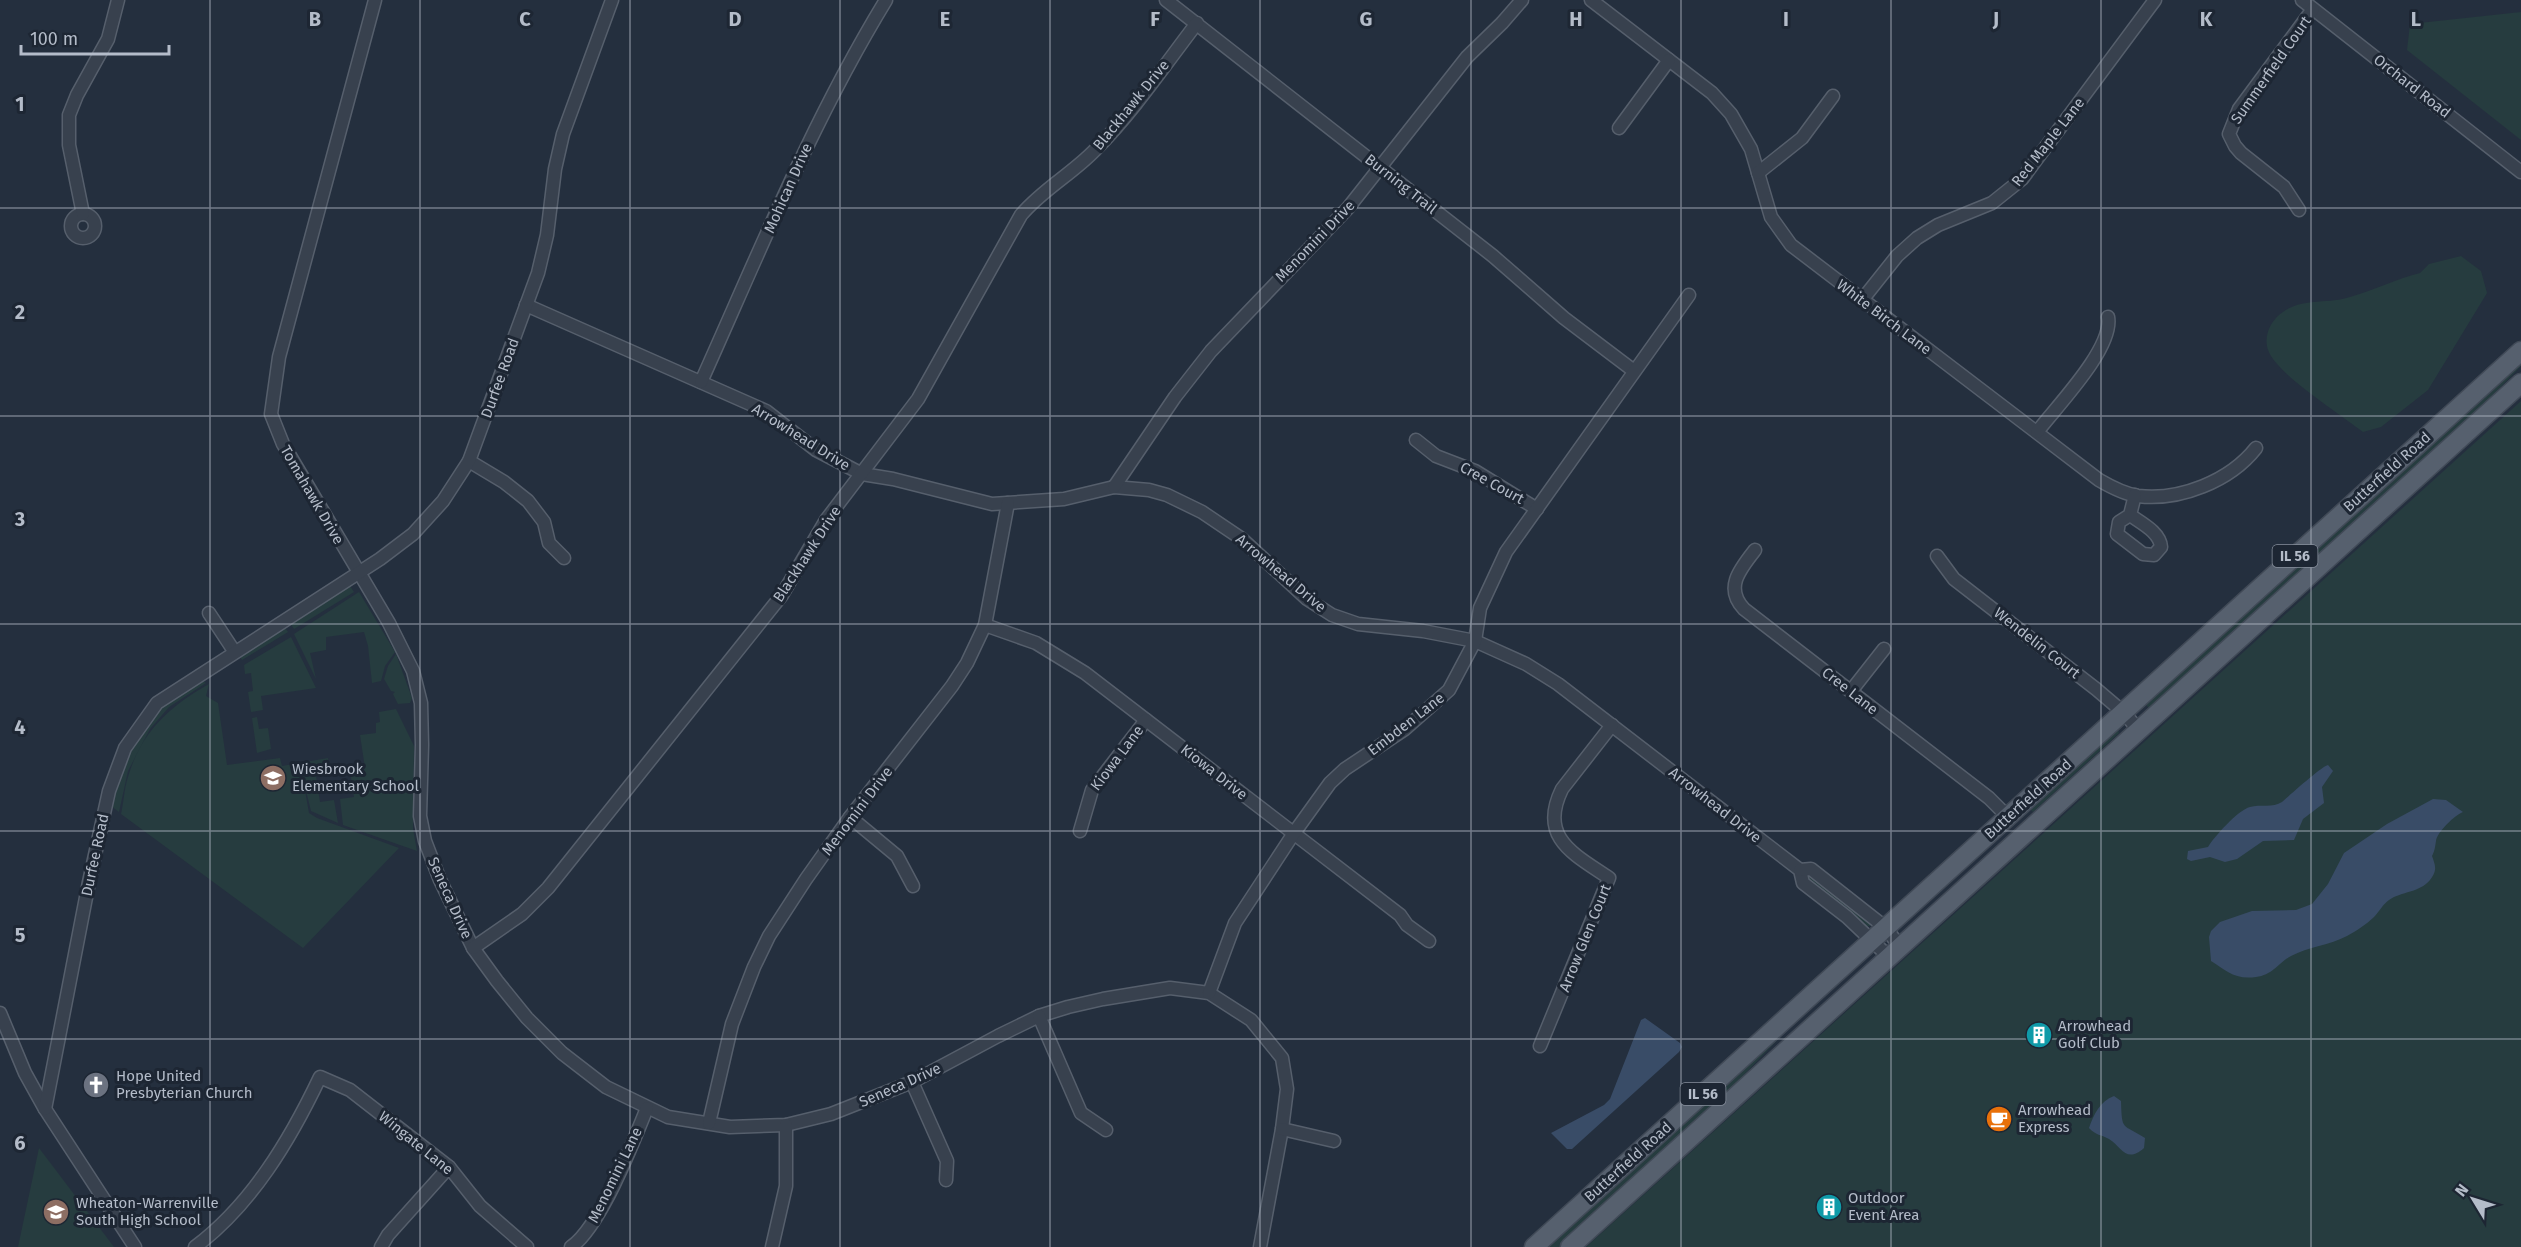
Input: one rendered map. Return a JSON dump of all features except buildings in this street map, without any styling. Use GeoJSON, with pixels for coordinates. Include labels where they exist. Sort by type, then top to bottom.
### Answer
{"type":"FeatureCollection","features":[{"type":"Feature","properties":{"kind":"main road","name":"Butterfield Road"},"geometry":{"type":"LineString","coordinates":[[1534,1247],[2521,351]]}},
{"type":"Feature","properties":{"kind":"main road","name":"Butterfield Road"},"geometry":{"type":"LineString","coordinates":[[1570,1247],[2521,384]]}},
{"type":"Feature","properties":{"kind":"street"},"geometry":{"type":"LineString","coordinates":[[83,214],[69,145],[69,116],[77,95],[108,39],[118,0]]}},
{"type":"Feature","properties":{"kind":"street","name":"Tomahawk Drive"},"geometry":{"type":"LineString","coordinates":[[375,0],[279,357],[271,414],[290,459],[389,623],[413,671],[421,703],[420,816],[425,841]]}},
{"type":"Feature","properties":{"kind":"street","name":"Durfee Road"},"geometry":{"type":"LineString","coordinates":[[45,1109],[89,882],[118,763],[125,748],[157,703],[413,534],[443,501],[469,461],[538,273],[547,236],[555,169],[563,134],[612,0]]}},
{"type":"Feature","properties":{"kind":"street","name":"Mohican Drive"},"geometry":{"type":"LineString","coordinates":[[701,382],[822,116],[886,0]]}},
{"type":"Feature","properties":{"kind":"street","name":"Burning Trail"},"geometry":{"type":"LineString","coordinates":[[1166,0],[1381,167],[1493,256],[1579,330],[1634,371]]}},
{"type":"Feature","properties":{"kind":"street","name":"Menomini Drive"},"geometry":{"type":"LineString","coordinates":[[1114,487],[1175,397],[1211,351],[1247,311],[1332,227],[1467,57],[1502,24],[1522,0]]}},
{"type":"Feature","properties":{"kind":"street","name":"White Birch Lane"},"geometry":{"type":"LineString","coordinates":[[1591,0],[1712,93],[1731,114],[1745,135],[1758,173],[1765,205],[1786,239],[1862,300],[2099,480],[2135,495],[2171,495],[2198,487],[2235,469],[2256,448]]}},
{"type":"Feature","properties":{"kind":"street","name":"Red Maple Lane"},"geometry":{"type":"LineString","coordinates":[[1862,300],[1897,256],[1917,238],[1938,225],[1992,203],[2022,179],[2155,0]]}},
{"type":"Feature","properties":{"kind":"street","name":"Orchard Road"},"geometry":{"type":"LineString","coordinates":[[2302,0],[2521,172]]}},
{"type":"Feature","properties":{"kind":"street","name":"Summerfield Court"},"geometry":{"type":"LineString","coordinates":[[2299,210],[2284,187],[2241,153],[2229,134],[2239,109],[2313,9]]}},
{"type":"Feature","properties":{"kind":"street","name":"Blackhawk Drive"},"geometry":{"type":"LineString","coordinates":[[473,948],[522,914],[548,888],[782,595],[818,533],[918,399],[1022,215],[1037,197],[1078,165],[1105,140],[1197,23]]}},
{"type":"Feature","properties":{"kind":"street"},"geometry":{"type":"LineString","coordinates":[[1619,128],[1669,60]]}},
{"type":"Feature","properties":{"kind":"street"},"geometry":{"type":"LineString","coordinates":[[1758,173],[1802,138],[1833,96]]}},
{"type":"Feature","properties":{"kind":"street","name":"Embden Lane"},"geometry":{"type":"LineString","coordinates":[[1209,993],[1235,923],[1294,833],[1339,774],[1389,741],[1443,697],[1455,681],[1474,640],[1480,608],[1489,585],[1506,552],[1689,295]]}},
{"type":"Feature","properties":{"kind":"street","name":"Arrowhead Drive"},"geometry":{"type":"LineString","coordinates":[[526,305],[766,411],[816,450],[862,474],[893,479],[992,504],[1064,499],[1114,487],[1149,490],[1167,495],[1202,512],[1242,539],[1307,599],[1332,615],[1358,624],[1423,631],[1474,640],[1543,673],[1800,870],[1803,883],[1847,917],[1872,940],[1895,952]]}},
{"type":"Feature","properties":{"kind":"street"},"geometry":{"type":"LineString","coordinates":[[2037,432],[2102,349],[2108,334],[2108,317]]}},
{"type":"Feature","properties":{"kind":"street","name":"Cree Court"},"geometry":{"type":"LineString","coordinates":[[1416,440],[1436,456],[1475,471],[1537,509]]}},
{"type":"Feature","properties":{"kind":"street"},"geometry":{"type":"LineString","coordinates":[[469,461],[504,482],[528,501],[544,522],[549,543],[564,558]]}},
{"type":"Feature","properties":{"kind":"street"},"geometry":{"type":"LineString","coordinates":[[2130,515],[2135,495]]}},
{"type":"Feature","properties":{"kind":"street","name":"Menomini Drive"},"geometry":{"type":"LineString","coordinates":[[709,1123],[732,1024],[753,967],[785,909],[850,817],[952,687],[985,625],[1008,503]]}},
{"type":"Feature","properties":{"kind":"street","name":"Cree Lane"},"geometry":{"type":"LineString","coordinates":[[1755,550],[1734,584],[1737,602],[1989,798],[2007,818]]}},
{"type":"Feature","properties":{"kind":"street","name":"Wendelin Court"},"geometry":{"type":"LineString","coordinates":[[1937,555],[1954,579],[2123,712],[2139,730]]}},
{"type":"Feature","properties":{"kind":"street"},"geometry":{"type":"LineString","coordinates":[[209,613],[234,651]]}},
{"type":"Feature","properties":{"kind":"street","name":"Kiowa Drive"},"geometry":{"type":"LineString","coordinates":[[985,625],[1036,643],[1084,673],[1400,915],[1407,925],[1429,941]]}},
{"type":"Feature","properties":{"kind":"street"},"geometry":{"type":"LineString","coordinates":[[1851,692],[1884,649]]}},
{"type":"Feature","properties":{"kind":"street","name":"Kiowa Lane"},"geometry":{"type":"LineString","coordinates":[[1080,831],[1090,795],[1146,720]]}},
{"type":"Feature","properties":{"kind":"street","name":"Arrow Glen Court"},"geometry":{"type":"LineString","coordinates":[[1540,1046],[1609,878],[1564,845],[1553,820],[1557,800],[1562,789],[1612,725]]}},
{"type":"Feature","properties":{"kind":"street"},"geometry":{"type":"LineString","coordinates":[[850,817],[897,856],[913,886]]}},
{"type":"Feature","properties":{"kind":"street","name":"Seneca Drive"},"geometry":{"type":"LineString","coordinates":[[425,841],[444,889],[473,948],[512,1001],[562,1053],[606,1087],[668,1117],[747,1128],[786,1125],[831,1114],[912,1082],[1039,1016],[1085,1003],[1170,988],[1209,993],[1251,1020],[1282,1058],[1287,1089],[1282,1129],[1260,1247]]}},
{"type":"Feature","properties":{"kind":"street","name":"Arrowhead Drive"},"geometry":{"type":"LineString","coordinates":[[1800,870],[1811,869],[1886,927],[1895,952]]}},
{"type":"Feature","properties":{"kind":"street"},"geometry":{"type":"LineString","coordinates":[[1039,1016],[1082,1113],[1106,1130]]}},
{"type":"Feature","properties":{"kind":"street"},"geometry":{"type":"LineString","coordinates":[[2,1017],[25,1073],[45,1109],[135,1247]]}},
{"type":"Feature","properties":{"kind":"street"},"geometry":{"type":"LineString","coordinates":[[0,1038],[2,1017]]}},
{"type":"Feature","properties":{"kind":"street","name":"Wingate Lane"},"geometry":{"type":"LineString","coordinates":[[195,1247],[237,1207],[273,1163],[301,1116],[320,1077],[350,1090],[449,1167],[480,1206],[527,1247]]}},
{"type":"Feature","properties":{"kind":"street"},"geometry":{"type":"LineString","coordinates":[[912,1082],[947,1161],[946,1180]]}},
{"type":"Feature","properties":{"kind":"street","name":"Menomini Lane"},"geometry":{"type":"LineString","coordinates":[[576,1243],[588,1231],[622,1167],[647,1108]]}},
{"type":"Feature","properties":{"kind":"street"},"geometry":{"type":"LineString","coordinates":[[771,1247],[786,1186],[786,1125]]}},
{"type":"Feature","properties":{"kind":"street"},"geometry":{"type":"LineString","coordinates":[[1282,1129],[1334,1141]]}},
{"type":"Feature","properties":{"kind":"street"},"geometry":{"type":"LineString","coordinates":[[381,1247],[388,1235],[449,1167]]}},
{"type":"Feature","properties":{"kind":"green space"},"geometry":{"type":"Polygon","coordinates":[[[2521,12],[2521,140],[2407,50],[2410,24],[2521,12]]]}},
{"type":"Feature","properties":{"kind":"green space"},"geometry":{"type":"Polygon","coordinates":[[[2461,256],[2481,271],[2487,293],[2428,390],[2381,427],[2363,432],[2300,385],[2271,356],[2267,344],[2270,326],[2278,316],[2290,308],[2307,303],[2350,297],[2420,273],[2429,264],[2461,256]]]}},
{"type":"Feature","properties":{"kind":"green space"},"geometry":{"type":"Polygon","coordinates":[[[2521,359],[2521,366],[2450,439],[2150,709],[2145,704],[2521,359]]]}},
{"type":"Feature","properties":{"kind":"green space"},"geometry":{"type":"Polygon","coordinates":[[[2521,401],[2521,1247],[1586,1247],[2521,401]]]}},
{"type":"Feature","properties":{"kind":"green space"},"geometry":{"type":"Polygon","coordinates":[[[350,586],[354,592],[294,629],[290,623],[350,586]]]}},
{"type":"Feature","properties":{"kind":"green space"},"geometry":{"type":"Polygon","coordinates":[[[359,592],[395,652],[385,666],[381,681],[372,683],[364,632],[326,637],[326,650],[310,653],[316,679],[294,634],[359,592]]]}},
{"type":"Feature","properties":{"kind":"green space"},"geometry":{"type":"Polygon","coordinates":[[[284,626],[288,632],[242,660],[239,655],[284,626]]]}},
{"type":"Feature","properties":{"kind":"green space"},"geometry":{"type":"Polygon","coordinates":[[[291,637],[316,688],[261,696],[263,710],[251,712],[248,692],[253,691],[251,673],[245,674],[244,665],[291,637]]]}},
{"type":"Feature","properties":{"kind":"green space"},"geometry":{"type":"Polygon","coordinates":[[[396,654],[412,698],[410,703],[398,704],[393,694],[395,692],[391,691],[384,679],[388,666],[396,654]]]}},
{"type":"Feature","properties":{"kind":"green space"},"geometry":{"type":"Polygon","coordinates":[[[199,679],[206,683],[169,707],[150,729],[128,771],[119,812],[111,806],[123,766],[143,728],[169,699],[199,679]]]}},
{"type":"Feature","properties":{"kind":"green space"},"geometry":{"type":"Polygon","coordinates":[[[209,684],[206,696],[218,703],[227,765],[280,758],[282,766],[328,758],[330,774],[316,776],[320,802],[334,800],[338,823],[311,811],[303,779],[309,813],[399,848],[303,948],[121,814],[128,777],[149,734],[182,701],[209,684]]]}},
{"type":"Feature","properties":{"kind":"green space"},"geometry":{"type":"Polygon","coordinates":[[[396,709],[414,746],[413,829],[417,851],[343,825],[340,799],[354,797],[350,771],[365,768],[360,735],[376,733],[376,723],[380,722],[379,712],[396,709]]]}},
{"type":"Feature","properties":{"kind":"green space"},"geometry":{"type":"Polygon","coordinates":[[[257,717],[259,729],[268,728],[271,749],[257,753],[252,718],[257,717]]]}},
{"type":"Feature","properties":{"kind":"green space"},"geometry":{"type":"Polygon","coordinates":[[[2118,729],[2119,733],[2033,812],[2030,809],[2073,766],[2118,729]]]}},
{"type":"Feature","properties":{"kind":"green space"},"geometry":{"type":"Polygon","coordinates":[[[1806,872],[1871,921],[1870,926],[1866,926],[1805,878],[1806,872]]]}},
{"type":"Feature","properties":{"kind":"green space"},"geometry":{"type":"Polygon","coordinates":[[[1798,1019],[1703,1117],[1561,1247],[1543,1247],[1798,1019]]]}},
{"type":"Feature","properties":{"kind":"green space","name":"Wheaton-Warrenville South High School"},"geometry":{"type":"Polygon","coordinates":[[[39,1148],[114,1247],[18,1247],[39,1148]]]}},
{"type":"Feature","properties":{"kind":"water"},"geometry":{"type":"Polygon","coordinates":[[[2328,765],[2333,771],[2322,787],[2324,803],[2303,819],[2294,840],[2263,841],[2237,859],[2225,862],[2210,857],[2191,861],[2187,859],[2188,851],[2208,847],[2227,824],[2245,809],[2282,802],[2328,765]]]}},
{"type":"Feature","properties":{"kind":"water"},"geometry":{"type":"Polygon","coordinates":[[[2433,799],[2446,800],[2463,812],[2447,824],[2437,837],[2432,856],[2435,870],[2426,884],[2389,900],[2371,920],[2347,936],[2291,956],[2262,976],[2248,978],[2236,976],[2211,961],[2209,937],[2211,931],[2220,922],[2252,911],[2296,910],[2312,904],[2328,884],[2344,853],[2387,824],[2433,799]]]}},
{"type":"Feature","properties":{"kind":"water"},"geometry":{"type":"Polygon","coordinates":[[[1645,1018],[1680,1043],[1682,1047],[1572,1149],[1567,1149],[1551,1133],[1604,1105],[1610,1099],[1641,1020],[1645,1018]]]}},
{"type":"Feature","properties":{"kind":"water"},"geometry":{"type":"Polygon","coordinates":[[[2114,1096],[2121,1101],[2125,1126],[2145,1138],[2144,1148],[2138,1153],[2128,1154],[2109,1139],[2096,1134],[2089,1128],[2098,1109],[2114,1096]]]}},
{"type":"Feature","properties":{"kind":"place","name":"Wiesbrook Elementary School"},"geometry":{"type":"Point","coordinates":[273,778]}},
{"type":"Feature","properties":{"kind":"place","name":"Arrowhead Golf Club"},"geometry":{"type":"Point","coordinates":[2039,1035]}},
{"type":"Feature","properties":{"kind":"place","name":"Hope United Presbyterian Church"},"geometry":{"type":"Point","coordinates":[96,1085]}},
{"type":"Feature","properties":{"kind":"place","name":"Arrowhead Express"},"geometry":{"type":"Point","coordinates":[1999,1119]}},
{"type":"Feature","properties":{"kind":"place","name":"Outdoor Event Area"},"geometry":{"type":"Point","coordinates":[1829,1207]}},
{"type":"Feature","properties":{"kind":"place","name":"Wheaton-Warrenville South High School"},"geometry":{"type":"Point","coordinates":[56,1212]}}]}
